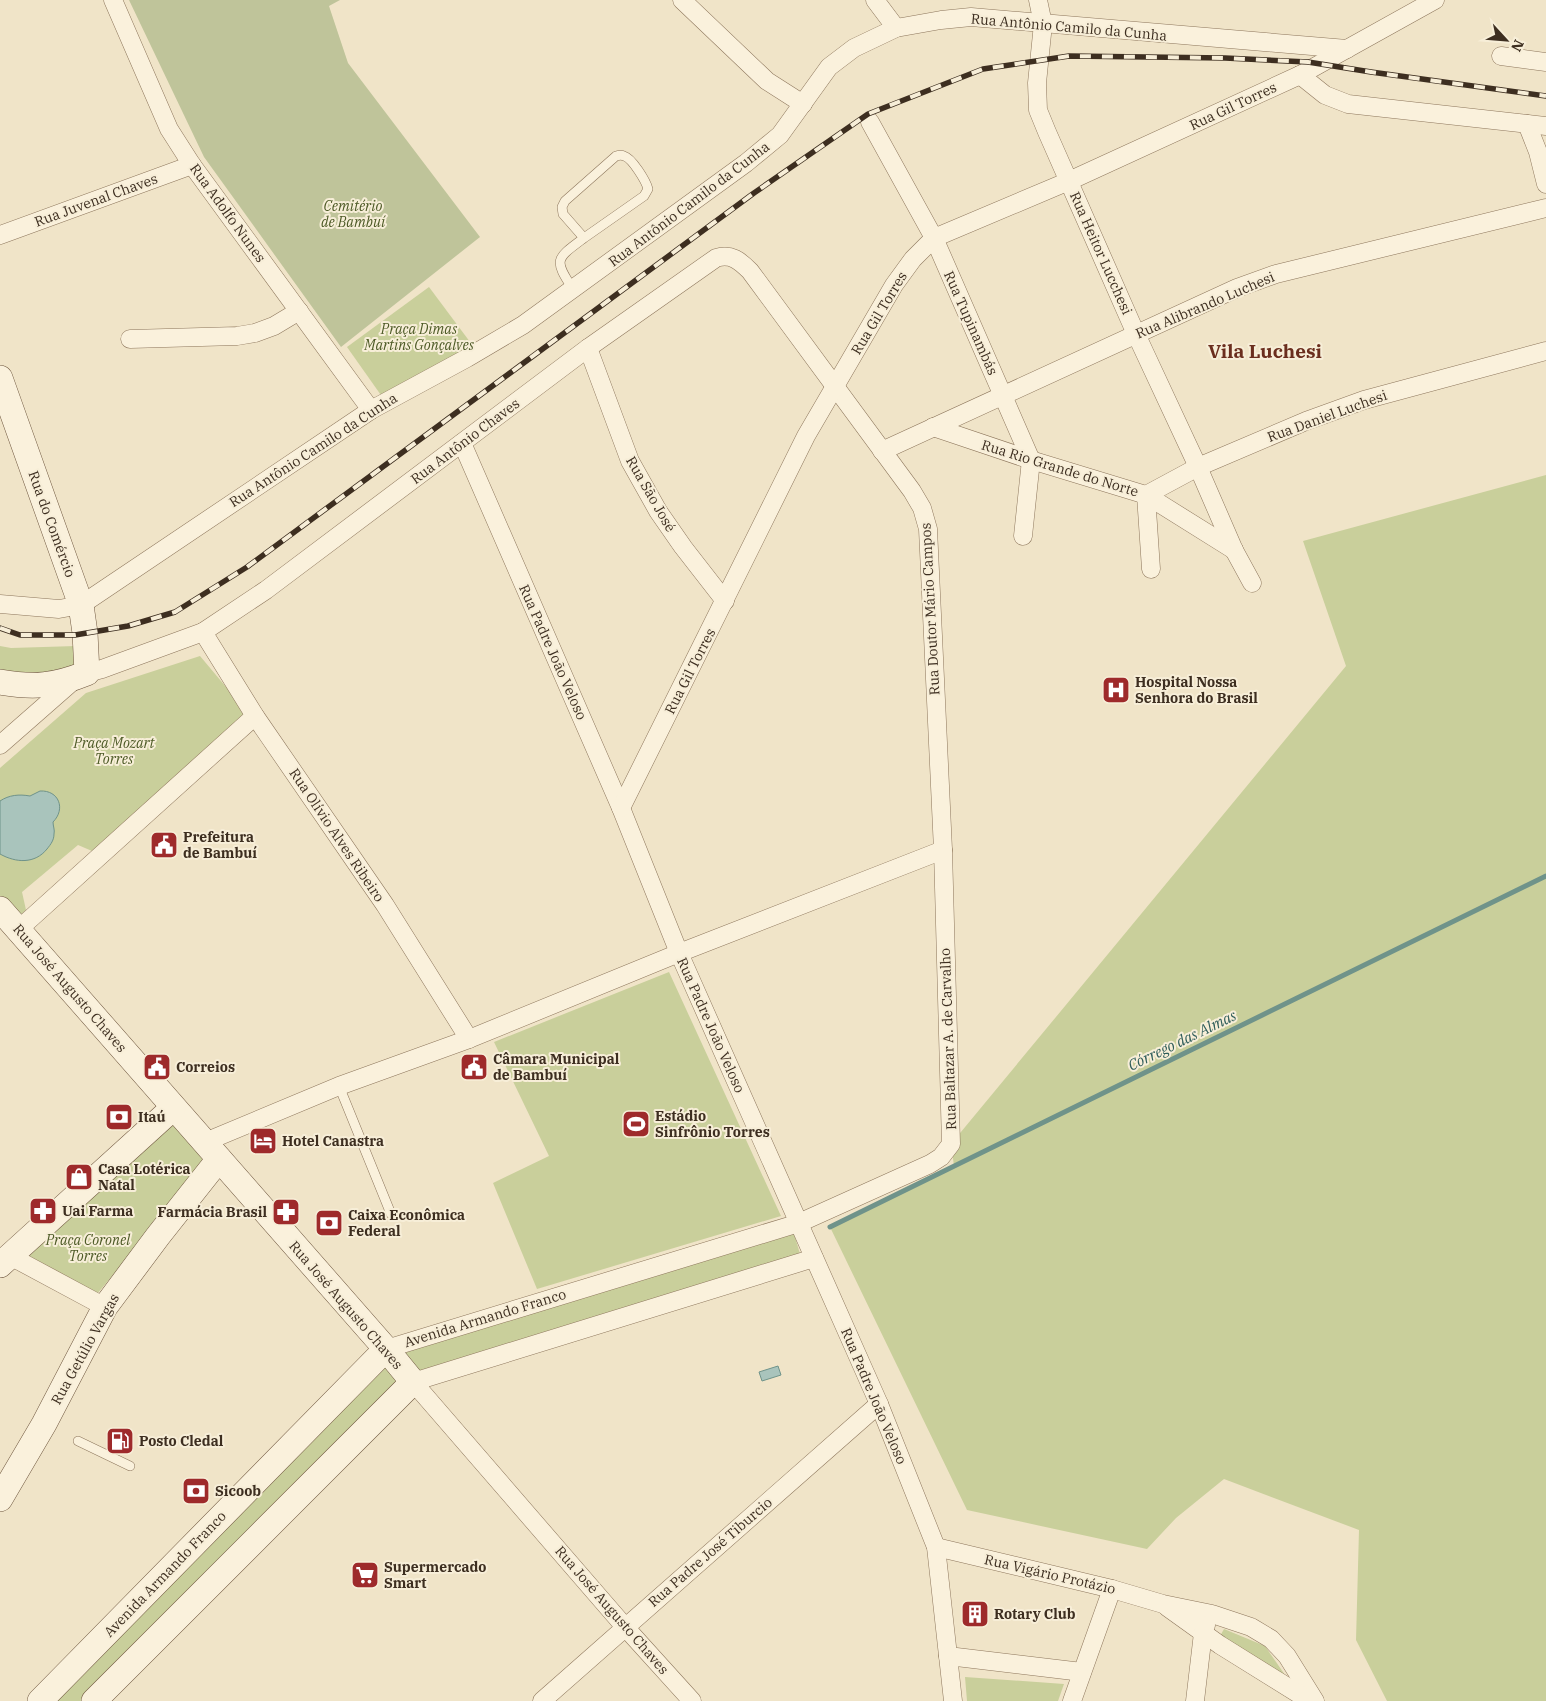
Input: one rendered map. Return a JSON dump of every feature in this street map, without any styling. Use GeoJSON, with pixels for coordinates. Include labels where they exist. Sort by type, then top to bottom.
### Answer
{"type":"FeatureCollection","features":[{"type":"Feature","properties":{"kind":"street","name":"Rua Adolfo Nunes"},"geometry":{"type":"LineString","coordinates":[[113,0],[169,129],[192,165],[371,410]]}},
{"type":"Feature","properties":{"kind":"street"},"geometry":{"type":"LineString","coordinates":[[682,0],[767,81],[803,104]]}},
{"type":"Feature","properties":{"kind":"street"},"geometry":{"type":"LineString","coordinates":[[875,0],[896,28]]}},
{"type":"Feature","properties":{"kind":"street","name":"Rua Heitor Lucchesi"},"geometry":{"type":"LineString","coordinates":[[1038,0],[1043,24],[1037,83],[1038,110],[1046,132],[1234,550],[1252,584]]}},
{"type":"Feature","properties":{"kind":"street","name":"Rua Gil Torres"},"geometry":{"type":"LineString","coordinates":[[621,808],[806,436],[894,285],[913,259],[934,238],[1069,181],[1300,75],[1435,0]]}},
{"type":"Feature","properties":{"kind":"street","name":"Rua Antônio Camilo da Cunha"},"geometry":{"type":"LineString","coordinates":[[81,605],[371,410],[523,325],[746,163],[780,135],[829,67],[854,48],[896,28],[971,17],[1347,50]]}},
{"type":"Feature","properties":{"kind":"street"},"geometry":{"type":"LineString","coordinates":[[1501,56],[1546,62]]}},
{"type":"Feature","properties":{"kind":"street"},"geometry":{"type":"LineString","coordinates":[[1300,75],[1326,95],[1348,104],[1546,126]]}},
{"type":"Feature","properties":{"kind":"street","name":"Rua Tupinambás"},"geometry":{"type":"LineString","coordinates":[[870,122],[934,238],[1031,460]]}},
{"type":"Feature","properties":{"kind":"street"},"geometry":{"type":"LineString","coordinates":[[1526,124],[1538,152],[1546,184]]}},
{"type":"Feature","properties":{"kind":"street","name":"Rua Juvenal Chaves"},"geometry":{"type":"LineString","coordinates":[[0,235],[192,165]]}},
{"type":"Feature","properties":{"kind":"street","name":"Rua Alibrando Luchesi"},"geometry":{"type":"LineString","coordinates":[[882,451],[1236,288],[1276,274],[1546,208]]}},
{"type":"Feature","properties":{"kind":"street","name":"Rua Antônio Chaves"},"geometry":{"type":"LineString","coordinates":[[203,632],[266,590],[588,348],[716,258],[723,255],[729,256]]}},
{"type":"Feature","properties":{"kind":"street","name":"Rua Doutor Mário Campos"},"geometry":{"type":"LineString","coordinates":[[729,256],[740,262],[750,272],[912,490],[922,508],[928,529],[943,850]]}},
{"type":"Feature","properties":{"kind":"street"},"geometry":{"type":"LineString","coordinates":[[130,339],[237,336],[255,333],[274,326],[299,311]]}},
{"type":"Feature","properties":{"kind":"street","name":"Rua São José"},"geometry":{"type":"LineString","coordinates":[[588,348],[630,461],[658,511],[724,601]]}},
{"type":"Feature","properties":{"kind":"street","name":"Rua Daniel Luchesi"},"geometry":{"type":"LineString","coordinates":[[1146,495],[1198,467],[1306,421],[1364,400],[1546,351]]}},
{"type":"Feature","properties":{"kind":"street","name":"Rua do Comércio"},"geometry":{"type":"LineString","coordinates":[[0,378],[81,605],[85,633],[82,675]]}},
{"type":"Feature","properties":{"kind":"street","name":"Rua Rio Grande do Norte"},"geometry":{"type":"LineString","coordinates":[[933,427],[1031,460],[1146,495],[1234,550]]}},
{"type":"Feature","properties":{"kind":"street","name":"Rua Padre João Veloso"},"geometry":{"type":"LineString","coordinates":[[462,443],[621,808],[679,953],[879,1404],[936,1547],[953,1701]]}},
{"type":"Feature","properties":{"kind":"street"},"geometry":{"type":"LineString","coordinates":[[1023,536],[1031,460]]}},
{"type":"Feature","properties":{"kind":"street"},"geometry":{"type":"LineString","coordinates":[[1146,495],[1151,569]]}},
{"type":"Feature","properties":{"kind":"street"},"geometry":{"type":"LineString","coordinates":[[0,604],[59,609],[81,605]]}},
{"type":"Feature","properties":{"kind":"street"},"geometry":{"type":"LineString","coordinates":[[0,682],[34,686],[48,685],[102,670],[203,632]]}},
{"type":"Feature","properties":{"kind":"street","name":"Rua Olívio Alves Ribeiro"},"geometry":{"type":"LineString","coordinates":[[203,632],[255,716],[385,905],[469,1039]]}},
{"type":"Feature","properties":{"kind":"street"},"geometry":{"type":"LineString","coordinates":[[0,745],[82,675]]}},
{"type":"Feature","properties":{"kind":"street"},"geometry":{"type":"LineString","coordinates":[[19,929],[255,716]]}},
{"type":"Feature","properties":{"kind":"street"},"geometry":{"type":"LineString","coordinates":[[212,1151],[339,1086],[469,1039],[679,953],[943,850]]}},
{"type":"Feature","properties":{"kind":"street","name":"Rua Baltazar A. de Carvalho"},"geometry":{"type":"LineString","coordinates":[[799,1223],[930,1164],[941,1157],[951,1144],[943,850]]}},
{"type":"Feature","properties":{"kind":"street","name":"Rua José Augusto Chaves"},"geometry":{"type":"LineString","coordinates":[[0,908],[173,1108],[386,1349],[625,1627],[692,1701]]}},
{"type":"Feature","properties":{"kind":"street"},"geometry":{"type":"LineString","coordinates":[[105,1307],[5,1260],[173,1108]]}},
{"type":"Feature","properties":{"kind":"street","name":"Rua Getúlio Vargas"},"geometry":{"type":"LineString","coordinates":[[0,1499],[49,1427],[105,1307],[158,1236],[212,1151]]}},
{"type":"Feature","properties":{"kind":"street","name":"Avenida Armando Franco"},"geometry":{"type":"LineString","coordinates":[[40,1701],[386,1349],[799,1223]]}},
{"type":"Feature","properties":{"kind":"street"},"geometry":{"type":"LineString","coordinates":[[94,1701],[413,1382],[814,1258]]}},
{"type":"Feature","properties":{"kind":"street","name":"Rua Padre José Tiburcio"},"geometry":{"type":"LineString","coordinates":[[542,1701],[879,1404]]}},
{"type":"Feature","properties":{"kind":"street","name":"Rua Vigário Protázio"},"geometry":{"type":"LineString","coordinates":[[936,1547],[1112,1589],[1163,1604],[1212,1614],[1251,1627],[1271,1639],[1288,1656],[1314,1701]]}},
{"type":"Feature","properties":{"kind":"street"},"geometry":{"type":"LineString","coordinates":[[1072,1701],[1112,1589]]}},
{"type":"Feature","properties":{"kind":"street","name":"Rua Vigário Protázio"},"geometry":{"type":"LineString","coordinates":[[1163,1604],[1203,1633],[1310,1701]]}},
{"type":"Feature","properties":{"kind":"street"},"geometry":{"type":"LineString","coordinates":[[1195,1701],[1203,1633],[1212,1614]]}},
{"type":"Feature","properties":{"kind":"street"},"geometry":{"type":"LineString","coordinates":[[948,1656],[1082,1672]]}},
{"type":"Feature","properties":{"kind":"lane"},"geometry":{"type":"LineString","coordinates":[[573,289],[560,267],[563,254],[644,196],[648,189],[647,183],[629,158],[623,155],[616,156],[565,201],[562,207],[563,214],[584,238]]}},
{"type":"Feature","properties":{"kind":"lane"},"geometry":{"type":"LineString","coordinates":[[339,1086],[391,1214]]}},
{"type":"Feature","properties":{"kind":"lane"},"geometry":{"type":"LineString","coordinates":[[78,1441],[130,1466]]}},
{"type":"Feature","properties":{"kind":"green space","name":"Cemitério de Bambuí"},"geometry":{"type":"Polygon","coordinates":[[[129,0],[340,0],[329,6],[348,63],[480,237],[341,347],[204,157],[129,0]]]}},
{"type":"Feature","properties":{"kind":"green space","name":"Praça Dimas Martins Gonçalves"},"geometry":{"type":"Polygon","coordinates":[[[429,287],[473,346],[383,398],[347,347],[429,287]]]}},
{"type":"Feature","properties":{"kind":"green space"},"geometry":{"type":"Polygon","coordinates":[[[1546,475],[1546,1701],[1387,1701],[1356,1640],[1359,1530],[1224,1479],[1176,1518],[1147,1549],[967,1510],[830,1227],[954,1166],[951,1144],[1346,666],[1303,541],[1546,475]]]}},
{"type":"Feature","properties":{"kind":"green space"},"geometry":{"type":"Polygon","coordinates":[[[0,646],[11,648],[76,646],[75,668],[30,677],[0,672],[0,646]]]}},
{"type":"Feature","properties":{"kind":"green space","name":"Praça Mozart Torres"},"geometry":{"type":"Polygon","coordinates":[[[200,656],[252,718],[92,851],[78,845],[22,892],[26,910],[18,917],[0,896],[0,768],[86,693],[200,656]]]}},
{"type":"Feature","properties":{"kind":"green space","name":"Estádio Sinfrônio Torres"},"geometry":{"type":"Polygon","coordinates":[[[669,972],[781,1216],[537,1289],[493,1183],[549,1156],[494,1042],[669,972]]]}},
{"type":"Feature","properties":{"kind":"green space","name":"Praça Coronel Torres"},"geometry":{"type":"Polygon","coordinates":[[[173,1118],[211,1158],[97,1294],[27,1257],[173,1118]]]}},
{"type":"Feature","properties":{"kind":"green space"},"geometry":{"type":"Polygon","coordinates":[[[793,1230],[800,1254],[411,1377],[397,1352],[793,1230]]]}},
{"type":"Feature","properties":{"kind":"green space"},"geometry":{"type":"Polygon","coordinates":[[[386,1359],[403,1381],[89,1701],[47,1701],[386,1359]]]}},
{"type":"Feature","properties":{"kind":"green space"},"geometry":{"type":"Polygon","coordinates":[[[1224,1629],[1265,1646],[1285,1675],[1219,1638],[1224,1629]]]}},
{"type":"Feature","properties":{"kind":"green space"},"geometry":{"type":"Polygon","coordinates":[[[965,1677],[1064,1684],[1058,1701],[967,1701],[965,1677]]]}},
{"type":"Feature","properties":{"kind":"water"},"geometry":{"type":"Polygon","coordinates":[[[40,791],[47,792],[56,797],[60,806],[57,817],[53,822],[54,832],[51,844],[42,854],[31,860],[12,859],[0,854],[0,801],[7,797],[30,796],[40,791]]]}},
{"type":"Feature","properties":{"kind":"water"},"geometry":{"type":"Polygon","coordinates":[[[778,1366],[781,1375],[762,1381],[759,1372],[778,1366]]]}},
{"type":"Feature","properties":{"kind":"waterway","name":"Córrego das Almas"},"geometry":{"type":"LineString","coordinates":[[830,1227],[1546,876]]}},
{"type":"Feature","properties":{"kind":"railway"},"geometry":{"type":"LineString","coordinates":[[0,628],[20,635],[75,635],[128,626],[175,612],[247,567],[754,193],[868,114],[983,69],[1069,56],[1225,58],[1308,62],[1546,96]]}},
{"type":"Feature","properties":{"kind":"place","name":"Hospital Nossa Senhora do Brasil"},"geometry":{"type":"Point","coordinates":[1116,690]}},
{"type":"Feature","properties":{"kind":"place","name":"Prefeitura de Bambuí"},"geometry":{"type":"Point","coordinates":[164,845]}},
{"type":"Feature","properties":{"kind":"place","name":"Correios"},"geometry":{"type":"Point","coordinates":[157,1067]}},
{"type":"Feature","properties":{"kind":"place","name":"Câmara Municipal de Bambuí"},"geometry":{"type":"Point","coordinates":[474,1067]}},
{"type":"Feature","properties":{"kind":"place","name":"Itaú"},"geometry":{"type":"Point","coordinates":[119,1117]}},
{"type":"Feature","properties":{"kind":"place","name":"Estádio Sinfrônio Torres"},"geometry":{"type":"Point","coordinates":[636,1124]}},
{"type":"Feature","properties":{"kind":"place","name":"Hotel Canastra"},"geometry":{"type":"Point","coordinates":[263,1141]}},
{"type":"Feature","properties":{"kind":"place","name":"Casa Lotérica Natal"},"geometry":{"type":"Point","coordinates":[79,1177]}},
{"type":"Feature","properties":{"kind":"place","name":"Uai Farma"},"geometry":{"type":"Point","coordinates":[43,1211]}},
{"type":"Feature","properties":{"kind":"place","name":"Farmácia Brasil"},"geometry":{"type":"Point","coordinates":[286,1212]}},
{"type":"Feature","properties":{"kind":"place","name":"Caixa Econômica Federal"},"geometry":{"type":"Point","coordinates":[329,1223]}},
{"type":"Feature","properties":{"kind":"place","name":"Posto Cledal"},"geometry":{"type":"Point","coordinates":[120,1441]}},
{"type":"Feature","properties":{"kind":"place","name":"Sicoob"},"geometry":{"type":"Point","coordinates":[196,1491]}},
{"type":"Feature","properties":{"kind":"place","name":"Supermercado Smart"},"geometry":{"type":"Point","coordinates":[365,1575]}},
{"type":"Feature","properties":{"kind":"place","name":"Rotary Club"},"geometry":{"type":"Point","coordinates":[975,1614]}},
{"type":"Feature","properties":{"kind":"district","name":"Vila Luchesi"},"geometry":{"type":"Point","coordinates":[1265,351]}}]}
